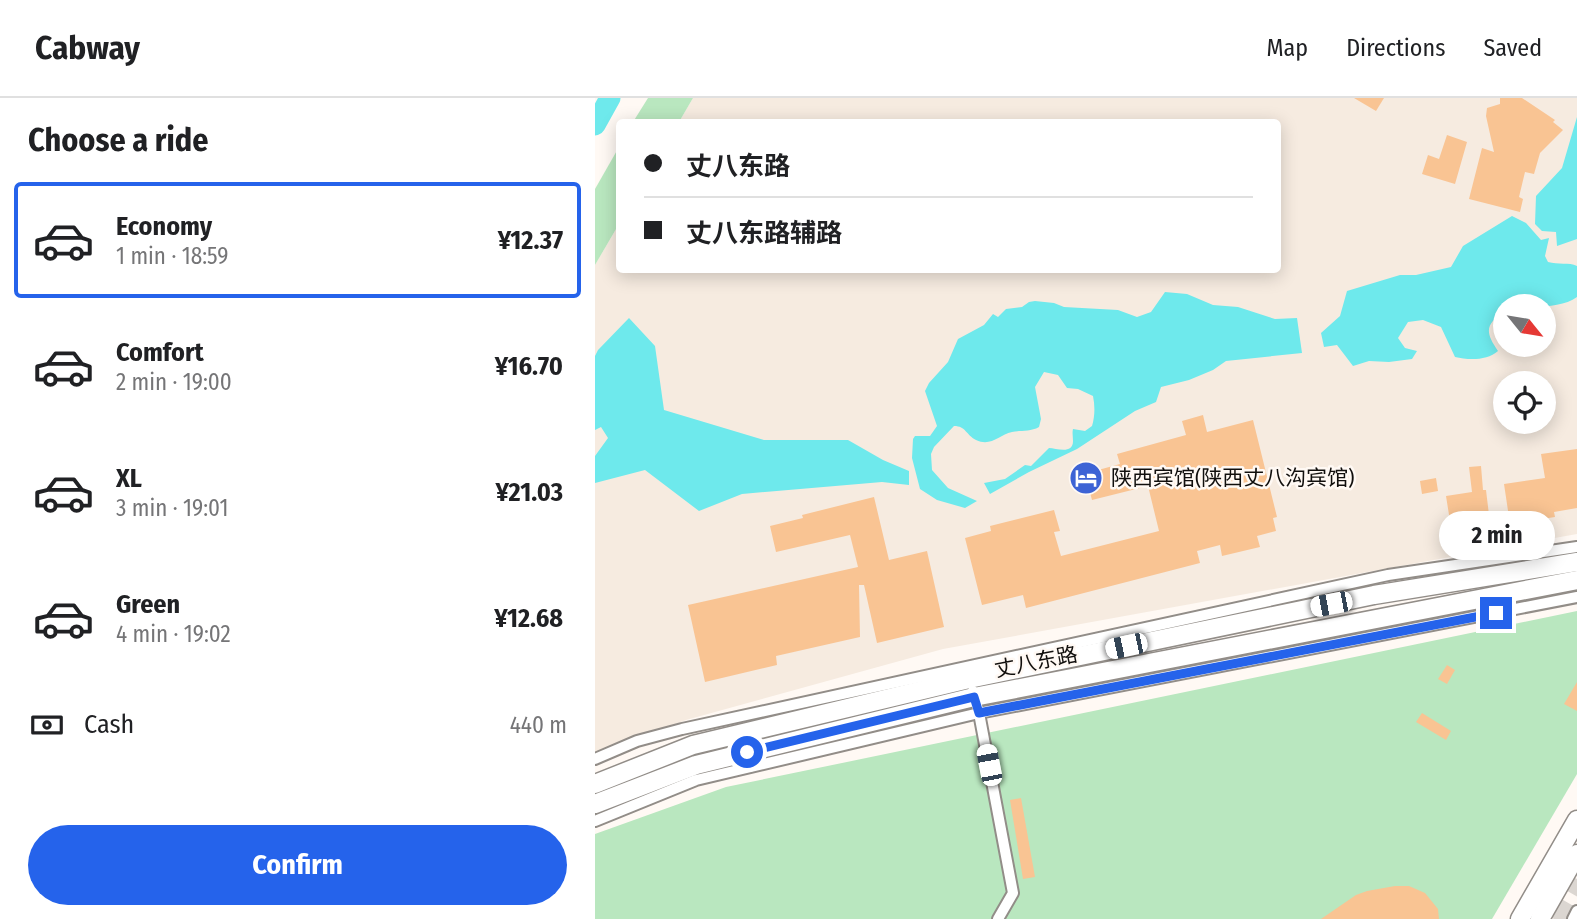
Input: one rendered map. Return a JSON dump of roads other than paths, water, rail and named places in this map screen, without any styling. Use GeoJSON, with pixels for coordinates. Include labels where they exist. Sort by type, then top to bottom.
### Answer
{"type":"FeatureCollection","features":[{"type":"Feature","properties":{"kind":"main road","name":"丈八东路"},"geometry":{"type":"LineString","coordinates":[[595,784],[692,745],[969,679],[1374,595],[1577,562]]}},
{"type":"Feature","properties":{"kind":"main road","name":"丈八东路"},"geometry":{"type":"LineString","coordinates":[[595,804],[696,765],[1577,580]]}},
{"type":"Feature","properties":{"kind":"main road"},"geometry":{"type":"LineString","coordinates":[[1520,919],[1577,820]]}},
{"type":"Feature","properties":{"kind":"main road"},"geometry":{"type":"LineString","coordinates":[[1540,919],[1577,854]]}},
{"type":"Feature","properties":{"kind":"street"},"geometry":{"type":"LineString","coordinates":[[595,759],[637,741],[682,729],[1388,575],[1577,547]]}},
{"type":"Feature","properties":{"kind":"street"},"geometry":{"type":"LineString","coordinates":[[595,821],[696,780],[977,705],[1577,597]]}},
{"type":"Feature","properties":{"kind":"street"},"geometry":{"type":"LineString","coordinates":[[969,679],[977,705],[1013,892],[998,919]]}},
{"type":"Feature","properties":{"kind":"street"},"geometry":{"type":"LineString","coordinates":[[1573,919],[1577,911]]}},
{"type":"Feature","properties":{"kind":"water"},"geometry":{"type":"Polygon","coordinates":[[[1577,117],[1577,239],[1557,246],[1556,232],[1542,231],[1535,224],[1536,196],[1562,168],[1577,117]]]}},
{"type":"Feature","properties":{"kind":"water"},"geometry":{"type":"Polygon","coordinates":[[[1512,216],[1526,223],[1541,240],[1549,238],[1545,256],[1548,262],[1577,266],[1577,297],[1556,305],[1556,294],[1493,294],[1493,321],[1489,333],[1493,342],[1493,354],[1483,358],[1455,357],[1441,327],[1423,320],[1408,322],[1398,338],[1405,348],[1417,351],[1412,359],[1369,361],[1353,366],[1337,345],[1324,347],[1321,333],[1340,316],[1347,291],[1400,275],[1416,275],[1451,267],[1463,246],[1512,216]]]}},
{"type":"Feature","properties":{"kind":"water"},"geometry":{"type":"Polygon","coordinates":[[[1165,292],[1187,294],[1213,305],[1238,307],[1275,319],[1297,318],[1302,353],[1226,361],[1189,380],[1161,387],[1156,402],[1135,411],[1077,449],[990,494],[984,483],[1005,479],[1025,465],[1031,466],[1049,448],[1070,448],[1073,429],[1085,431],[1092,426],[1093,396],[1078,389],[1067,388],[1058,375],[1044,372],[1035,387],[1041,419],[1039,427],[1007,433],[995,440],[981,442],[961,427],[954,426],[934,447],[931,454],[932,470],[948,488],[977,501],[965,508],[937,500],[920,489],[912,458],[913,439],[915,436],[930,436],[937,426],[925,391],[948,362],[958,339],[984,325],[993,314],[998,317],[1006,309],[1022,307],[1029,302],[1118,310],[1137,317],[1151,312],[1165,292]]]}},
{"type":"Feature","properties":{"kind":"water"},"geometry":{"type":"Polygon","coordinates":[[[629,318],[655,346],[664,410],[764,440],[848,440],[909,471],[909,485],[882,482],[742,494],[699,511],[645,470],[595,483],[595,456],[608,438],[601,427],[595,430],[595,356],[629,318]]]}},
{"type":"Feature","properties":{"kind":"waterway"},"geometry":{"type":"LineString","coordinates":[[595,125],[610,98]]}},
{"type":"Feature","properties":{"kind":"tunnel"},"geometry":{"type":"LineString","coordinates":[[1554,919],[1577,879]]}},
{"type":"Feature","properties":{"kind":"place","name":"陕西宾馆(陕西丈八沟宾馆)"},"geometry":{"type":"Point","coordinates":[1086,478]}}]}
